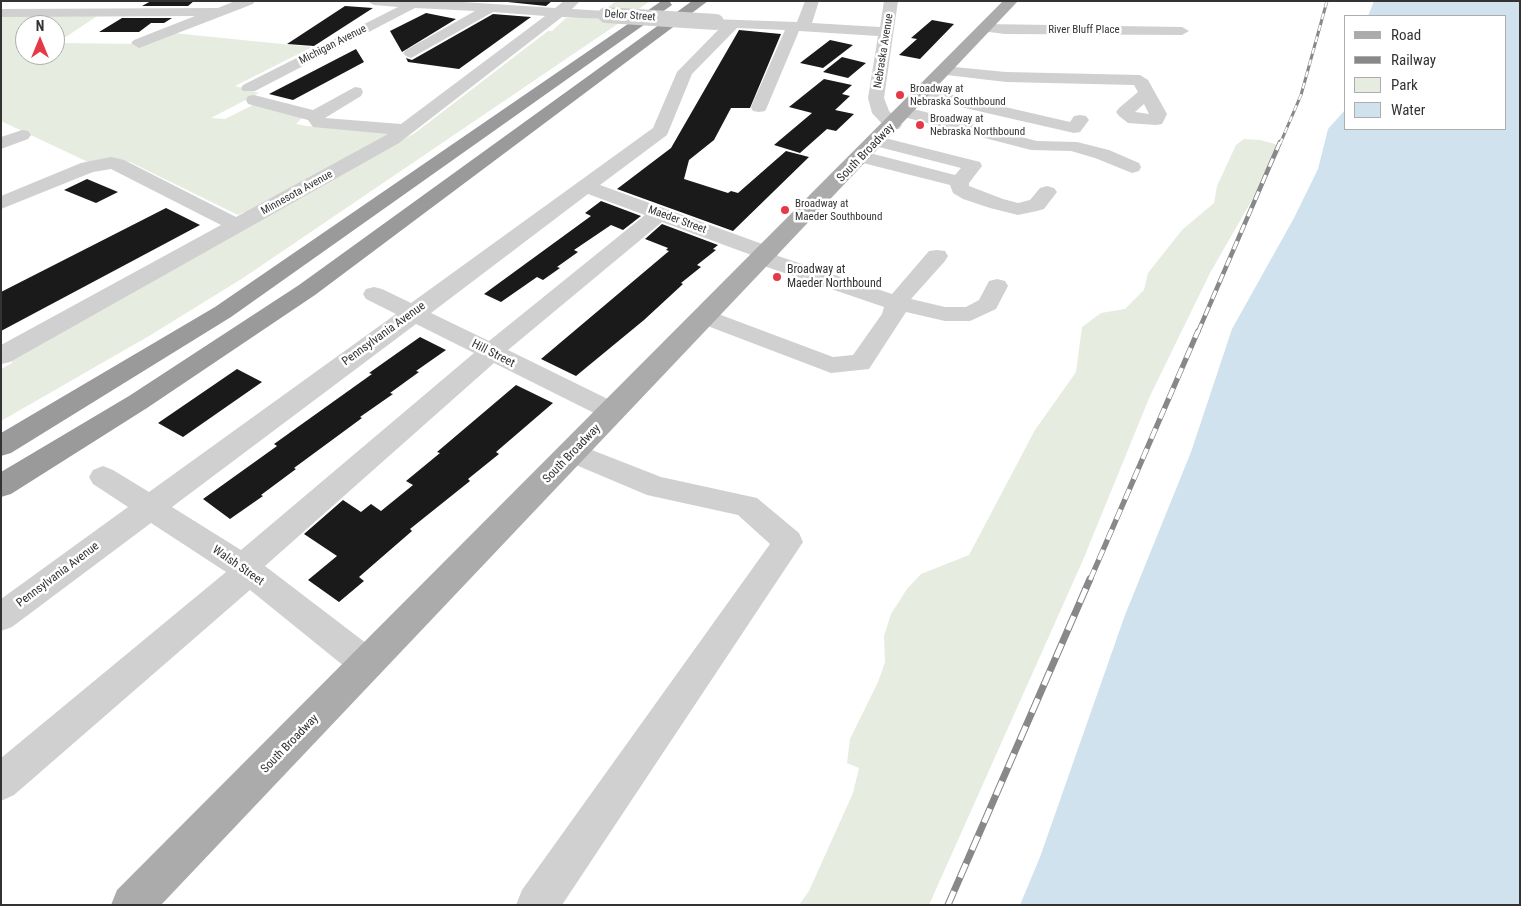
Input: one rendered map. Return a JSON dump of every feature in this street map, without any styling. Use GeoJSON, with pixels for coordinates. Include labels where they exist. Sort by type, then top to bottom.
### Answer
{"type":"FeatureCollection","features":[{"type":"Feature","properties":{"kind":"highway"},"geometry":{"type":"LineString","coordinates":[[1,446],[223,312],[670,1]]}},
{"type":"Feature","properties":{"kind":"highway"},"geometry":{"type":"LineString","coordinates":[[1,486],[138,402],[307,290],[701,1]]}},
{"type":"Feature","properties":{"kind":"main road","name":"South Broadway"},"geometry":{"type":"LineString","coordinates":[[132,905],[892,126],[1011,1]]}},
{"type":"Feature","properties":{"kind":"street"},"geometry":{"type":"LineString","coordinates":[[139,43],[248,1]]}},
{"type":"Feature","properties":{"kind":"street","name":"Delor Street"},"geometry":{"type":"LineString","coordinates":[[374,1],[568,7],[606,15],[886,32]]}},
{"type":"Feature","properties":{"kind":"street"},"geometry":{"type":"LineString","coordinates":[[759,107],[812,1]]}},
{"type":"Feature","properties":{"kind":"street","name":"Nebraska Avenue"},"geometry":{"type":"LineString","coordinates":[[891,1],[876,98],[881,113],[892,126]]}},
{"type":"Feature","properties":{"kind":"street","name":"Michigan Avenue"},"geometry":{"type":"LineString","coordinates":[[315,116],[252,94],[413,2]]}},
{"type":"Feature","properties":{"kind":"street"},"geometry":{"type":"LineString","coordinates":[[410,53],[489,6]]}},
{"type":"Feature","properties":{"kind":"street","name":"Minnesota Avenue"},"geometry":{"type":"LineString","coordinates":[[1,356],[393,139],[568,7]]}},
{"type":"Feature","properties":{"kind":"street"},"geometry":{"type":"LineString","coordinates":[[1,13],[220,12]]}},
{"type":"Feature","properties":{"kind":"street","name":"Pennsylvania Avenue"},"geometry":{"type":"LineString","coordinates":[[1,617],[661,131],[685,72],[725,22]]}},
{"type":"Feature","properties":{"kind":"street","name":"River Bluff Place"},"geometry":{"type":"LineString","coordinates":[[986,28],[1005,30],[1182,30]]}},
{"type":"Feature","properties":{"kind":"street"},"geometry":{"type":"LineString","coordinates":[[944,72],[1006,77],[1140,80],[1146,93]]}},
{"type":"Feature","properties":{"kind":"street"},"geometry":{"type":"LineString","coordinates":[[355,92],[315,116],[319,123],[405,130]]}},
{"type":"Feature","properties":{"kind":"street"},"geometry":{"type":"LineString","coordinates":[[892,126],[1074,128],[1080,120]]}},
{"type":"Feature","properties":{"kind":"street"},"geometry":{"type":"LineString","coordinates":[[892,126],[1052,148],[1071,146],[1102,154],[1132,167]]}},
{"type":"Feature","properties":{"kind":"street"},"geometry":{"type":"LineString","coordinates":[[892,126],[973,166],[959,182],[960,189],[970,195],[1018,209],[1037,205],[1047,192]]}},
{"type":"Feature","properties":{"kind":"street"},"geometry":{"type":"LineString","coordinates":[[1,144],[22,135]]}},
{"type":"Feature","properties":{"kind":"street"},"geometry":{"type":"LineString","coordinates":[[1,203],[88,167],[102,164],[117,164],[238,226]]}},
{"type":"Feature","properties":{"kind":"street","name":"Maeder Street"},"geometry":{"type":"LineString","coordinates":[[587,187],[765,256],[896,303],[945,314],[970,314],[988,304],[997,286]]}},
{"type":"Feature","properties":{"kind":"street"},"geometry":{"type":"LineString","coordinates":[[1,782],[246,570],[490,353],[660,214]]}},
{"type":"Feature","properties":{"kind":"street"},"geometry":{"type":"LineString","coordinates":[[705,317],[831,365],[860,363],[894,315],[896,303],[937,256]]}},
{"type":"Feature","properties":{"kind":"street","name":"Hill Street"},"geometry":{"type":"LineString","coordinates":[[374,294],[612,412]]}},
{"type":"Feature","properties":{"kind":"street"},"geometry":{"type":"LineString","coordinates":[[537,905],[788,542],[747,506],[657,487],[574,453]]}},
{"type":"Feature","properties":{"kind":"street","name":"Walsh Street"},"geometry":{"type":"LineString","coordinates":[[103,477],[246,570],[367,664]]}},
{"type":"Feature","properties":{"kind":"green space"},"geometry":{"type":"Polygon","coordinates":[[[616,1],[650,1],[633,13],[603,11],[616,1]]]}},
{"type":"Feature","properties":{"kind":"green space"},"geometry":{"type":"Polygon","coordinates":[[[1,14],[100,14],[65,38],[65,15],[15,15],[15,65],[65,65],[65,43],[143,44],[173,33],[312,47],[235,86],[259,93],[211,118],[225,119],[253,105],[303,117],[296,124],[395,132],[249,214],[244,212],[238,215],[130,162],[118,160],[90,163],[1,121],[1,14]]]}},
{"type":"Feature","properties":{"kind":"green space"},"geometry":{"type":"Polygon","coordinates":[[[579,17],[622,21],[243,278],[149,336],[1,421],[1,369],[12,363],[12,360],[415,133],[548,31],[552,31],[566,18],[579,17]]]}},
{"type":"Feature","properties":{"kind":"green space"},"geometry":{"type":"Polygon","coordinates":[[[1244,139],[1260,140],[1275,144],[1280,151],[1210,273],[1150,396],[1083,560],[929,905],[799,905],[809,891],[853,793],[859,768],[847,763],[850,739],[878,682],[885,662],[884,636],[891,614],[907,589],[921,574],[969,555],[1035,430],[1076,372],[1082,327],[1101,313],[1125,309],[1144,290],[1148,273],[1182,230],[1214,203],[1217,186],[1236,145],[1244,139]]]}},
{"type":"Feature","properties":{"kind":"water"},"geometry":{"type":"Polygon","coordinates":[[[1374,1],[1520,1],[1520,905],[1020,905],[1040,857],[1125,615],[1191,452],[1232,329],[1294,218],[1318,169],[1328,129],[1344,111],[1344,130],[1506,130],[1506,15],[1368,15],[1374,1]]]}},
{"type":"Feature","properties":{"kind":"building"},"geometry":{"type":"Polygon","coordinates":[[[151,1],[194,1],[188,6],[142,6],[151,1]]]}},
{"type":"Feature","properties":{"kind":"building"},"geometry":{"type":"Polygon","coordinates":[[[498,1],[552,1],[546,6],[498,1]]]}},
{"type":"Feature","properties":{"kind":"building"},"geometry":{"type":"Polygon","coordinates":[[[345,6],[373,8],[314,46],[287,44],[345,6]]]}},
{"type":"Feature","properties":{"kind":"building"},"geometry":{"type":"Polygon","coordinates":[[[426,13],[456,19],[402,52],[390,31],[426,13]]]}},
{"type":"Feature","properties":{"kind":"building"},"geometry":{"type":"Polygon","coordinates":[[[493,14],[531,17],[459,69],[408,62],[406,58],[412,60],[493,14]]]}},
{"type":"Feature","properties":{"kind":"building"},"geometry":{"type":"Polygon","coordinates":[[[122,18],[172,18],[164,23],[151,23],[139,32],[99,32],[122,18]]]}},
{"type":"Feature","properties":{"kind":"building"},"geometry":{"type":"Polygon","coordinates":[[[932,20],[954,24],[920,59],[899,55],[917,39],[911,38],[932,20]]]}},
{"type":"Feature","properties":{"kind":"building"},"geometry":{"type":"Polygon","coordinates":[[[739,30],[781,34],[750,108],[731,108],[714,140],[689,160],[684,179],[728,193],[731,191],[738,193],[786,151],[809,157],[733,231],[617,189],[671,148],[739,30]]]}},
{"type":"Feature","properties":{"kind":"building"},"geometry":{"type":"Polygon","coordinates":[[[830,40],[853,45],[823,68],[800,63],[830,40]]]}},
{"type":"Feature","properties":{"kind":"building"},"geometry":{"type":"Polygon","coordinates":[[[356,49],[364,62],[293,100],[269,94],[356,49]]]}},
{"type":"Feature","properties":{"kind":"building"},"geometry":{"type":"Polygon","coordinates":[[[842,57],[866,63],[848,78],[823,72],[842,57]]]}},
{"type":"Feature","properties":{"kind":"building"},"geometry":{"type":"Polygon","coordinates":[[[824,79],[852,85],[842,94],[850,96],[835,110],[854,114],[836,131],[827,129],[800,153],[774,145],[812,113],[789,107],[824,79]]]}},
{"type":"Feature","properties":{"kind":"building"},"geometry":{"type":"Polygon","coordinates":[[[87,179],[118,192],[96,203],[64,190],[87,179]]]}},
{"type":"Feature","properties":{"kind":"building"},"geometry":{"type":"Polygon","coordinates":[[[601,201],[641,216],[623,230],[611,225],[574,250],[578,252],[543,280],[537,277],[501,302],[484,294],[591,216],[585,213],[601,201]]]}},
{"type":"Feature","properties":{"kind":"building"},"geometry":{"type":"Polygon","coordinates":[[[166,208],[200,225],[1,331],[1,292],[166,208]]]}},
{"type":"Feature","properties":{"kind":"building"},"geometry":{"type":"Polygon","coordinates":[[[662,224],[718,245],[713,249],[716,250],[697,265],[701,267],[681,283],[683,284],[644,320],[576,376],[541,359],[669,251],[666,250],[668,248],[645,239],[662,224]]]}},
{"type":"Feature","properties":{"kind":"building"},"geometry":{"type":"Polygon","coordinates":[[[420,337],[446,350],[416,371],[419,372],[390,393],[393,394],[294,468],[296,469],[261,495],[263,496],[230,519],[203,499],[277,446],[274,444],[420,337]]]}},
{"type":"Feature","properties":{"kind":"building"},"geometry":{"type":"Polygon","coordinates":[[[237,369],[262,382],[183,437],[158,423],[237,369]]]}},
{"type":"Feature","properties":{"kind":"building"},"geometry":{"type":"Polygon","coordinates":[[[516,385],[553,403],[496,452],[499,454],[468,479],[470,481],[410,529],[412,531],[359,577],[364,581],[339,602],[308,580],[337,556],[304,534],[343,500],[361,512],[371,504],[381,511],[413,485],[406,481],[440,453],[437,452],[516,385]]]}},
{"type":"Feature","properties":{"kind":"railway"},"geometry":{"type":"LineString","coordinates":[[1280,144],[1301,95],[1327,1]]}},
{"type":"Feature","properties":{"kind":"railway"},"geometry":{"type":"LineString","coordinates":[[1198,332],[1280,142]]}},
{"type":"Feature","properties":{"kind":"railway"},"geometry":{"type":"LineString","coordinates":[[1090,580],[1198,331]]}},
{"type":"Feature","properties":{"kind":"railway"},"geometry":{"type":"LineString","coordinates":[[948,905],[1090,579]]}},
{"type":"Feature","properties":{"kind":"place","name":"Broadway at Nebraska Southbound"},"geometry":{"type":"Point","coordinates":[900,95]}},
{"type":"Feature","properties":{"kind":"place","name":"Broadway at Nebraska Northbound"},"geometry":{"type":"Point","coordinates":[920,125]}},
{"type":"Feature","properties":{"kind":"place","name":"Broadway at Maeder Southbound"},"geometry":{"type":"Point","coordinates":[785,210]}},
{"type":"Feature","properties":{"kind":"place","name":"Broadway at Maeder Northbound"},"geometry":{"type":"Point","coordinates":[777,277]}}]}
